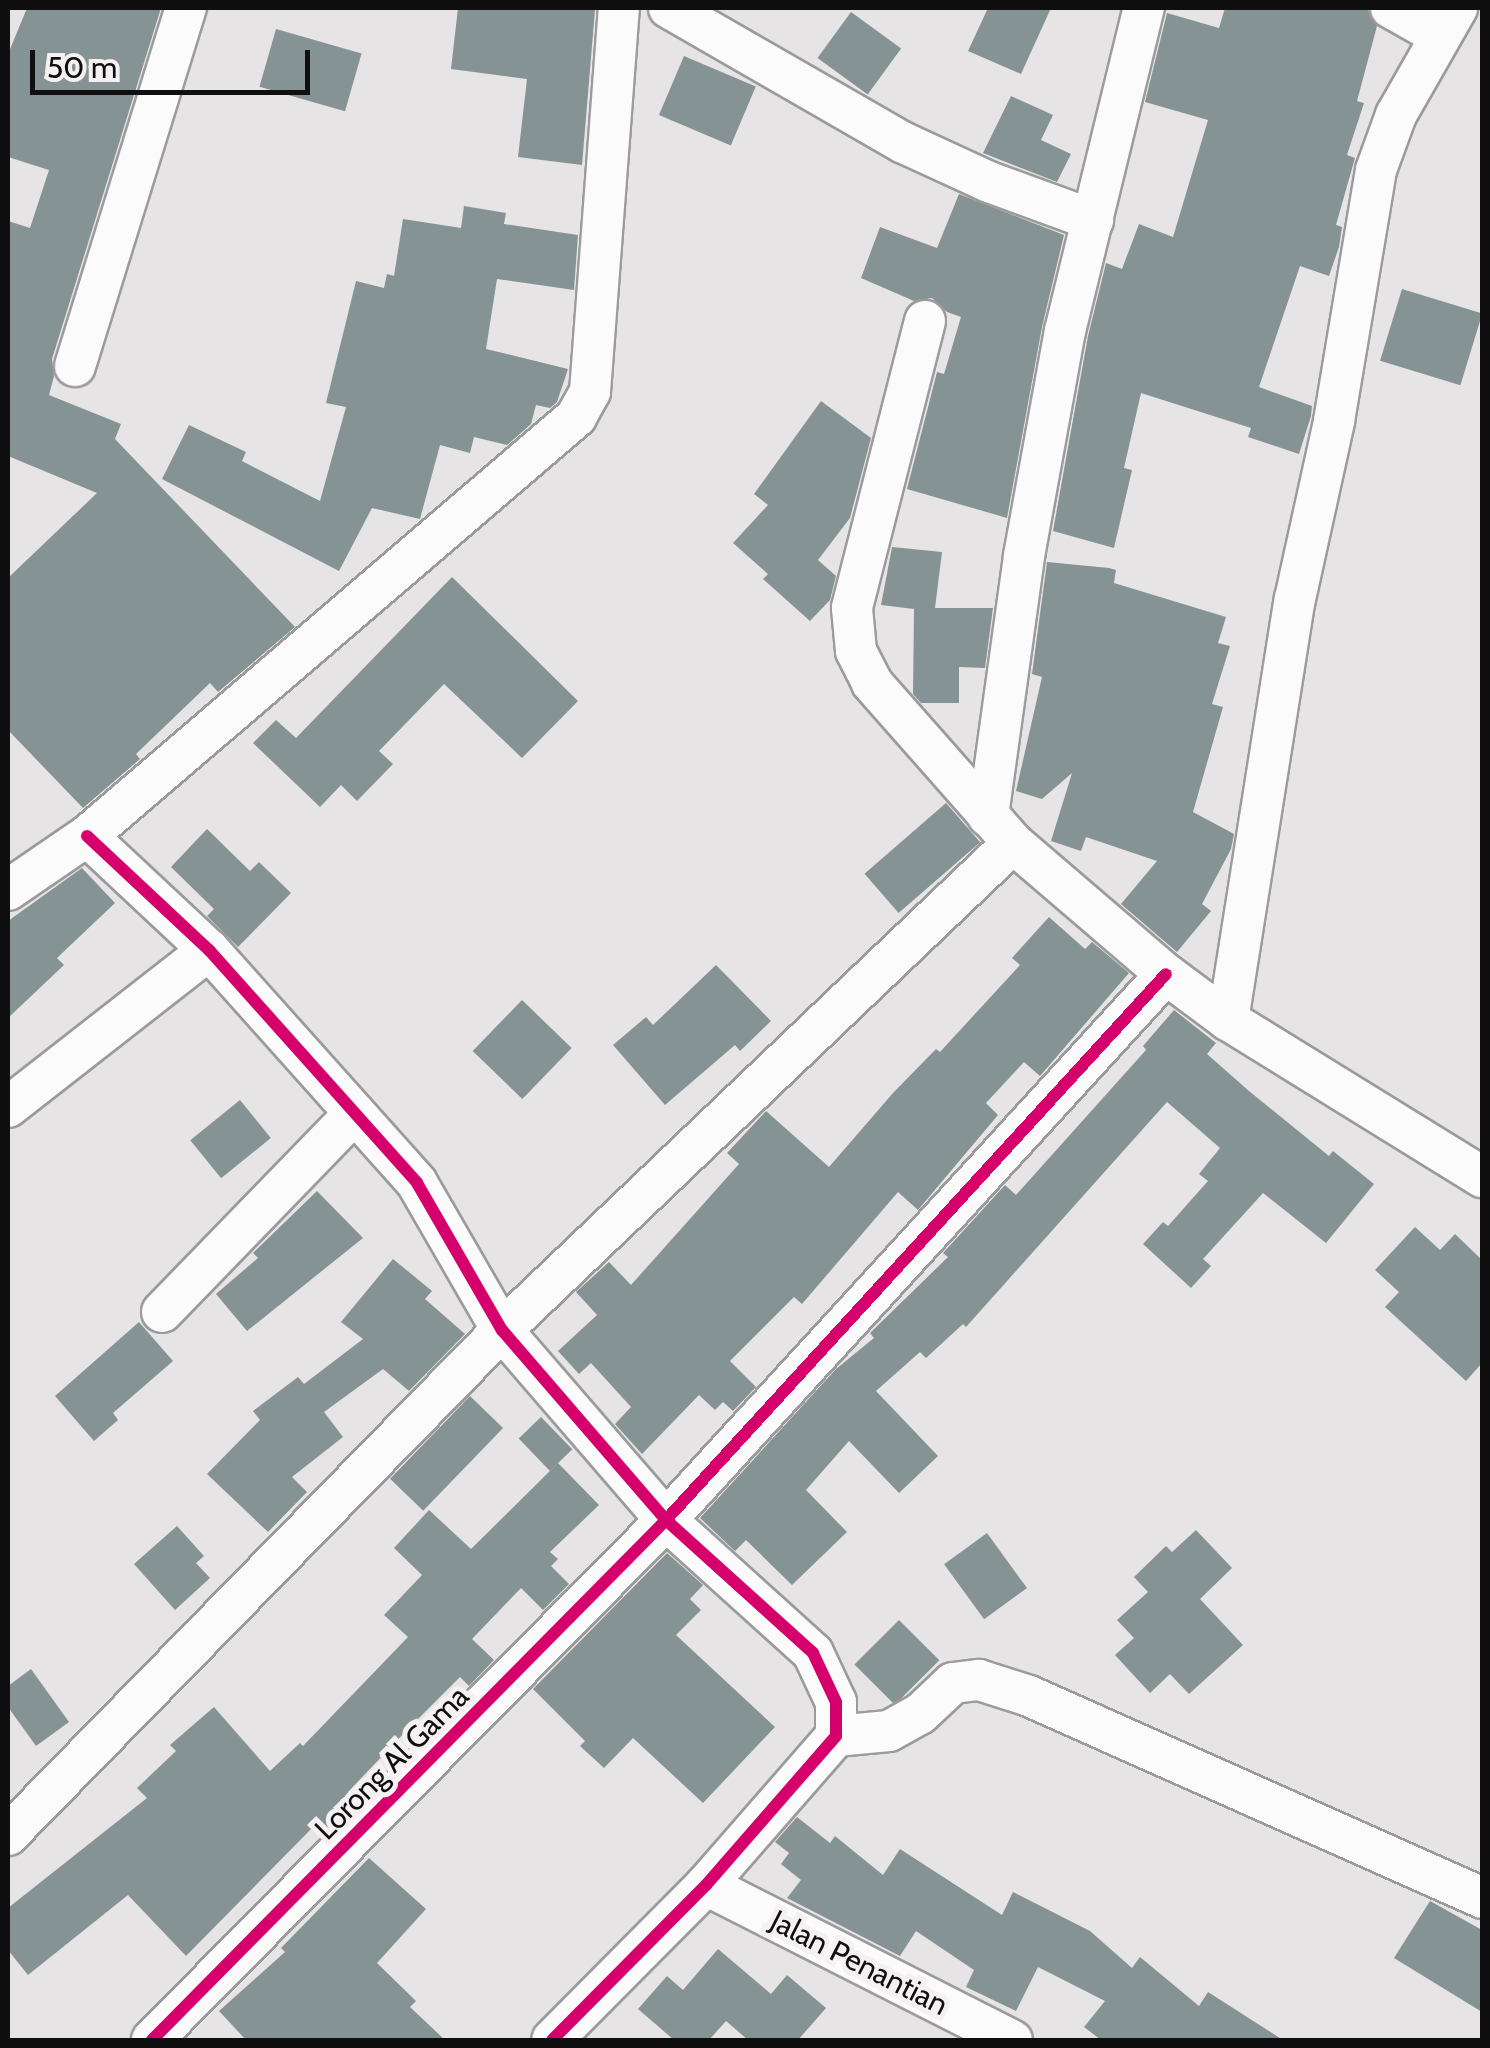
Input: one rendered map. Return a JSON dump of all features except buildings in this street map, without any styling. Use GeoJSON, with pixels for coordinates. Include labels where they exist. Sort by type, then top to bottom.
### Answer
{"type":"FeatureCollection","features":[{"type":"Feature","properties":{"kind":"street"},"geometry":{"type":"LineString","coordinates":[[76,366],[186,8]]}},
{"type":"Feature","properties":{"kind":"street"},"geometry":{"type":"LineString","coordinates":[[8,890],[87,836],[576,418],[590,392],[619,8]]}},
{"type":"Feature","properties":{"kind":"street"},"geometry":{"type":"LineString","coordinates":[[669,8],[902,142],[990,182],[1093,220]]}},
{"type":"Feature","properties":{"kind":"street"},"geometry":{"type":"LineString","coordinates":[[8,1835],[502,1330],[1000,830],[1027,537],[1064,331],[1144,8]]}},
{"type":"Feature","properties":{"kind":"street"},"geometry":{"type":"LineString","coordinates":[[1228,1020],[1295,599],[1334,421],[1376,170],[1396,114],[1448,21],[1391,8]]}},
{"type":"Feature","properties":{"kind":"street"},"geometry":{"type":"LineString","coordinates":[[925,322],[852,608],[856,651],[872,682],[1000,830],[1166,974],[1228,1020],[1482,1177]]}},
{"type":"Feature","properties":{"kind":"street"},"geometry":{"type":"LineString","coordinates":[[87,836],[208,950],[417,1183],[502,1330],[666,1520],[813,1653],[836,1702],[836,1736],[706,1886],[552,2040]]}},
{"type":"Feature","properties":{"kind":"street"},"geometry":{"type":"LineString","coordinates":[[8,1107],[208,950]]}},
{"type":"Feature","properties":{"kind":"street","name":"Lorong Al Gama"},"geometry":{"type":"LineString","coordinates":[[152,2040],[666,1520],[1166,974]]}},
{"type":"Feature","properties":{"kind":"street"},"geometry":{"type":"LineString","coordinates":[[162,1312],[354,1113]]}},
{"type":"Feature","properties":{"kind":"street"},"geometry":{"type":"LineString","coordinates":[[836,1736],[888,1732],[920,1714],[954,1682],[978,1680],[1028,1696],[1482,1898]]}},
{"type":"Feature","properties":{"kind":"street","name":"Jalan Penantian"},"geometry":{"type":"LineString","coordinates":[[706,1886],[1012,2040]]}},
{"type":"Feature","properties":{"kind":"cycle path"},"geometry":{"type":"LineString","coordinates":[[87,836],[209,950],[417,1183],[502,1330],[666,1520],[813,1653],[836,1702],[836,1736],[706,1885],[552,2040]]}},
{"type":"Feature","properties":{"kind":"cycle path"},"geometry":{"type":"LineString","coordinates":[[152,2040],[666,1520],[1166,974]]}}]}
